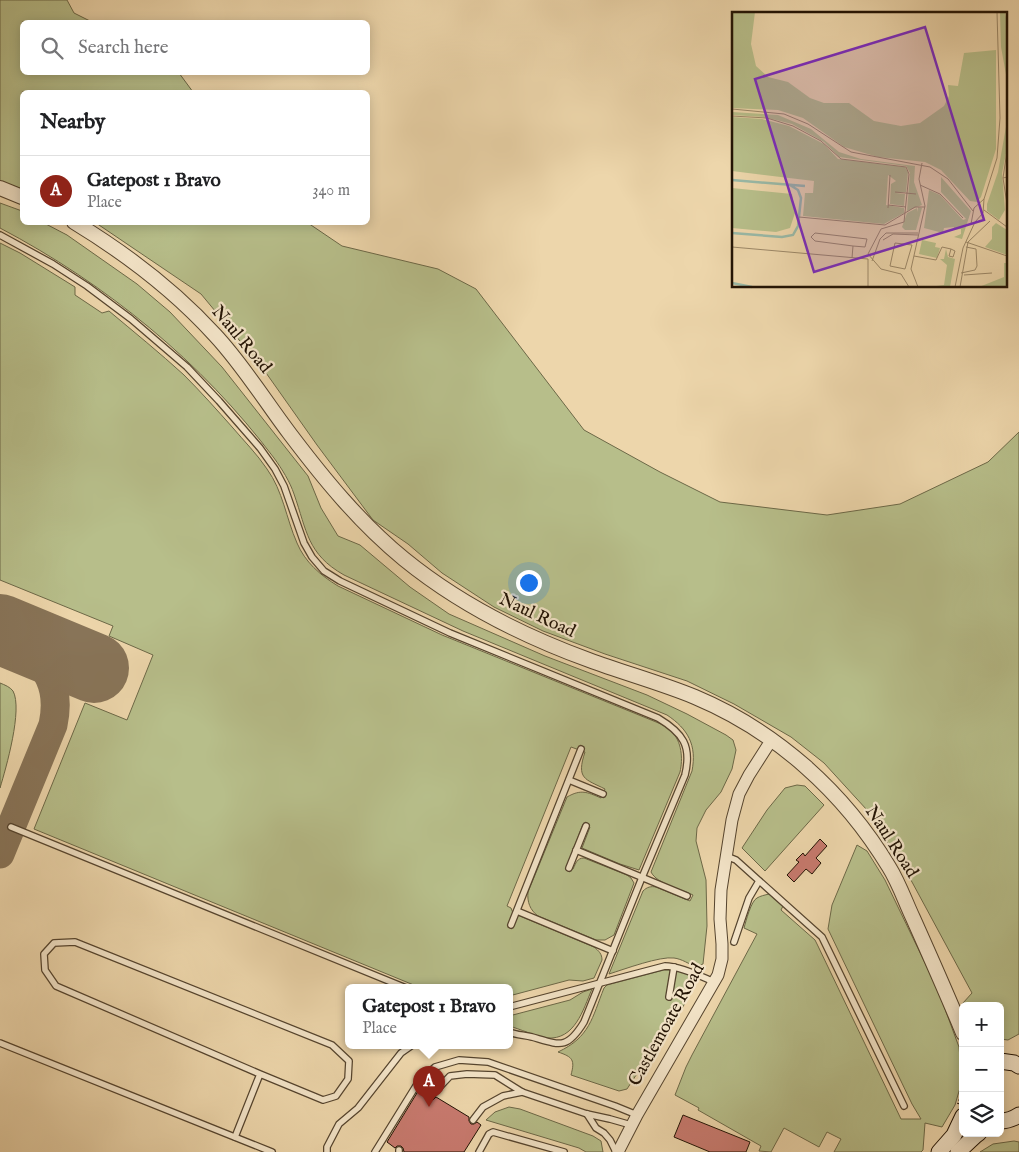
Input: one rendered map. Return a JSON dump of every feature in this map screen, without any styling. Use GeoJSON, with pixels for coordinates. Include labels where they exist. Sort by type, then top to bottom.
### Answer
{"type":"FeatureCollection","features":[{"type":"Feature","properties":{"kind":"main road"},"geometry":{"type":"LineString","coordinates":[[939,1152],[954,1135],[959,1124]]}},
{"type":"Feature","properties":{"kind":"main road"},"geometry":{"type":"LineString","coordinates":[[958,1152],[974,1137]]}},
{"type":"Feature","properties":{"kind":"street"},"geometry":{"type":"LineString","coordinates":[[0,188],[20,196]]}},
{"type":"Feature","properties":{"kind":"street","name":"Naul Road"},"geometry":{"type":"LineString","coordinates":[[79,225],[137,264],[195,314],[216,336],[291,436],[349,507],[405,560],[441,586],[475,607],[533,637],[588,660],[695,697],[729,713],[772,739],[812,771],[866,834],[890,869],[959,1023]]}},
{"type":"Feature","properties":{"kind":"street","name":"Castlemoate Road"},"geometry":{"type":"LineString","coordinates":[[617,1152],[718,975],[722,959],[721,890],[732,820],[739,794],[772,739]]}},
{"type":"Feature","properties":{"kind":"lane"},"geometry":{"type":"LineString","coordinates":[[0,235],[53,264],[87,286],[131,319],[186,367],[220,401],[260,448],[275,469],[284,486],[304,543],[312,557],[324,571],[340,581],[450,633],[658,718],[681,735],[688,762],[685,775],[584,1022],[570,1040],[560,1044],[513,1033]]}},
{"type":"Feature","properties":{"kind":"lane"},"geometry":{"type":"LineString","coordinates":[[511,925],[581,749]]}},
{"type":"Feature","properties":{"kind":"lane"},"geometry":{"type":"LineString","coordinates":[[569,780],[603,794]]}},
{"type":"Feature","properties":{"kind":"lane"},"geometry":{"type":"LineString","coordinates":[[570,868],[586,826]]}},
{"type":"Feature","properties":{"kind":"lane"},"geometry":{"type":"LineString","coordinates":[[11,827],[396,984]]}},
{"type":"Feature","properties":{"kind":"lane"},"geometry":{"type":"LineString","coordinates":[[576,850],[687,896]]}},
{"type":"Feature","properties":{"kind":"lane"},"geometry":{"type":"LineString","coordinates":[[726,856],[736,860],[822,937],[904,1106]]}},
{"type":"Feature","properties":{"kind":"lane"},"geometry":{"type":"LineString","coordinates":[[734,942],[749,898],[759,881]]}},
{"type":"Feature","properties":{"kind":"lane"},"geometry":{"type":"LineString","coordinates":[[517,911],[613,951]]}},
{"type":"Feature","properties":{"kind":"lane"},"geometry":{"type":"LineString","coordinates":[[75,942],[332,1045],[348,1061],[348,1079],[336,1096],[323,1100],[260,1074],[56,986],[45,970],[44,954],[54,943],[75,942]]}},
{"type":"Feature","properties":{"kind":"lane"},"geometry":{"type":"LineString","coordinates":[[513,1006],[665,966],[692,973],[714,982]]}},
{"type":"Feature","properties":{"kind":"lane"},"geometry":{"type":"LineString","coordinates":[[669,997],[674,968]]}},
{"type":"Feature","properties":{"kind":"lane"},"geometry":{"type":"LineString","coordinates":[[0,1043],[272,1152]]}},
{"type":"Feature","properties":{"kind":"lane"},"geometry":{"type":"LineString","coordinates":[[327,1152],[327,1147],[339,1124],[358,1108],[401,1053],[407,1049]]}},
{"type":"Feature","properties":{"kind":"lane"},"geometry":{"type":"LineString","coordinates":[[375,1152],[419,1080],[435,1067],[459,1060],[488,1062],[615,1106],[634,1120]]}},
{"type":"Feature","properties":{"kind":"lane"},"geometry":{"type":"LineString","coordinates":[[235,1137],[260,1074]]}},
{"type":"Feature","properties":{"kind":"lane"},"geometry":{"type":"LineString","coordinates":[[432,1095],[450,1076],[467,1074],[495,1075],[522,1092],[587,1114],[610,1119],[634,1120]]}},
{"type":"Feature","properties":{"kind":"lane"},"geometry":{"type":"LineString","coordinates":[[473,1120],[483,1107],[503,1096],[522,1092]]}},
{"type":"Feature","properties":{"kind":"lane"},"geometry":{"type":"LineString","coordinates":[[587,1114],[596,1128],[610,1140],[617,1152]]}},
{"type":"Feature","properties":{"kind":"lane"},"geometry":{"type":"LineString","coordinates":[[479,1152],[489,1134],[493,1132],[564,1152]]}},
{"type":"Feature","properties":{"kind":"green space"},"geometry":{"type":"Polygon","coordinates":[[[0,0],[67,0],[74,13],[88,20],[20,20],[20,75],[180,75],[192,90],[20,90],[20,188],[0,181],[0,0]]]}},
{"type":"Feature","properties":{"kind":"green space"},"geometry":{"type":"Polygon","coordinates":[[[0,203],[20,210],[20,225],[48,225],[67,235],[137,284],[170,312],[222,367],[308,476],[321,508],[338,536],[360,545],[410,587],[449,614],[545,656],[647,695],[687,714],[733,740],[736,750],[732,769],[721,792],[706,810],[697,828],[696,841],[706,880],[707,926],[703,964],[696,967],[680,959],[668,958],[642,963],[609,974],[643,891],[649,887],[656,887],[690,901],[693,895],[658,880],[651,872],[692,771],[692,746],[680,726],[667,715],[463,631],[344,575],[332,567],[315,550],[292,489],[280,467],[246,423],[216,389],[150,328],[114,300],[39,250],[0,228],[0,203]]]}},
{"type":"Feature","properties":{"kind":"green space"},"geometry":{"type":"Polygon","coordinates":[[[99,225],[311,225],[342,246],[438,269],[476,289],[584,430],[660,472],[720,502],[827,515],[900,504],[988,462],[1019,432],[1019,1034],[1008,1040],[1004,1040],[1004,1002],[964,1002],[972,993],[912,882],[867,810],[824,763],[791,737],[734,704],[687,681],[543,631],[494,607],[442,573],[408,544],[373,520],[264,370],[201,294],[99,225]]]}},
{"type":"Feature","properties":{"kind":"green space"},"geometry":{"type":"Polygon","coordinates":[[[0,243],[75,287],[75,295],[102,313],[109,311],[190,381],[267,469],[277,486],[300,550],[314,568],[325,577],[338,586],[442,635],[661,724],[675,735],[681,750],[680,772],[639,870],[582,848],[590,827],[583,824],[567,866],[573,869],[578,860],[584,858],[631,878],[634,883],[614,935],[605,940],[596,940],[538,916],[531,908],[528,899],[528,892],[567,797],[584,792],[601,798],[605,789],[584,777],[582,761],[585,752],[571,747],[507,906],[511,908],[513,913],[596,948],[601,954],[602,960],[594,978],[583,981],[569,980],[513,995],[513,984],[411,984],[34,829],[85,703],[127,720],[153,655],[109,636],[113,626],[0,580],[0,243]]]}},
{"type":"Feature","properties":{"kind":"green space"},"geometry":{"type":"Polygon","coordinates":[[[0,683],[13,691],[16,700],[16,711],[12,739],[0,788],[0,683]]]}},
{"type":"Feature","properties":{"kind":"green space"},"geometry":{"type":"Polygon","coordinates":[[[797,785],[805,786],[824,805],[765,871],[742,848],[767,810],[785,788],[797,785]]]}},
{"type":"Feature","properties":{"kind":"green space"},"geometry":{"type":"Polygon","coordinates":[[[857,845],[867,851],[885,880],[938,990],[959,1047],[959,1091],[955,1105],[942,1127],[925,1123],[923,1150],[921,1152],[834,1152],[841,1139],[827,1132],[819,1147],[784,1128],[771,1152],[759,1151],[761,1146],[675,1095],[692,1055],[757,934],[744,928],[751,907],[757,898],[769,894],[783,906],[781,910],[815,940],[901,1119],[921,1119],[828,929],[832,905],[857,845]]]}},
{"type":"Feature","properties":{"kind":"green space"},"geometry":{"type":"Polygon","coordinates":[[[664,970],[671,972],[668,998],[672,998],[676,972],[692,975],[691,977],[695,984],[677,1018],[655,1046],[627,1089],[619,1091],[571,1075],[572,1060],[558,1052],[577,1040],[583,1033],[593,1017],[604,988],[607,985],[664,970]]]}},
{"type":"Feature","properties":{"kind":"green space"},"geometry":{"type":"Polygon","coordinates":[[[592,989],[577,1022],[565,1034],[547,1038],[513,1027],[513,1015],[570,1000],[592,989]]]}},
{"type":"Feature","properties":{"kind":"green space"},"geometry":{"type":"Polygon","coordinates":[[[509,1107],[520,1109],[593,1136],[601,1141],[603,1152],[586,1152],[579,1148],[486,1120],[495,1112],[509,1107]]]}},
{"type":"Feature","properties":{"kind":"green space"},"geometry":{"type":"Polygon","coordinates":[[[1019,1142],[1019,1152],[980,1152],[993,1144],[1019,1142]]]}},
{"type":"Feature","properties":{"kind":"building"},"geometry":{"type":"Polygon","coordinates":[[[820,839],[827,846],[816,858],[821,863],[812,874],[806,869],[794,882],[787,875],[799,862],[796,860],[803,853],[805,856],[820,839]]]}},
{"type":"Feature","properties":{"kind":"building"},"geometry":{"type":"Polygon","coordinates":[[[420,1088],[428,1092],[427,1096],[429,1099],[433,1100],[436,1097],[469,1117],[471,1124],[477,1122],[481,1125],[464,1152],[404,1152],[401,1146],[395,1148],[387,1142],[420,1088]]]}},
{"type":"Feature","properties":{"kind":"building"},"geometry":{"type":"Polygon","coordinates":[[[683,1115],[750,1142],[746,1152],[710,1152],[674,1137],[683,1115]]]}},
{"type":"Feature","properties":{"kind":"taxiway"},"geometry":{"type":"LineString","coordinates":[[0,854],[53,725],[55,710],[53,686],[49,676],[36,657],[18,637]]}},
{"type":"Feature","properties":{"kind":"runway"},"geometry":{"type":"LineString","coordinates":[[0,629],[94,668]]}},
{"type":"Feature","properties":{"kind":"place","name":"Gatepost 1 Bravo"},"geometry":{"type":"Point","coordinates":[429,1107]}}]}
